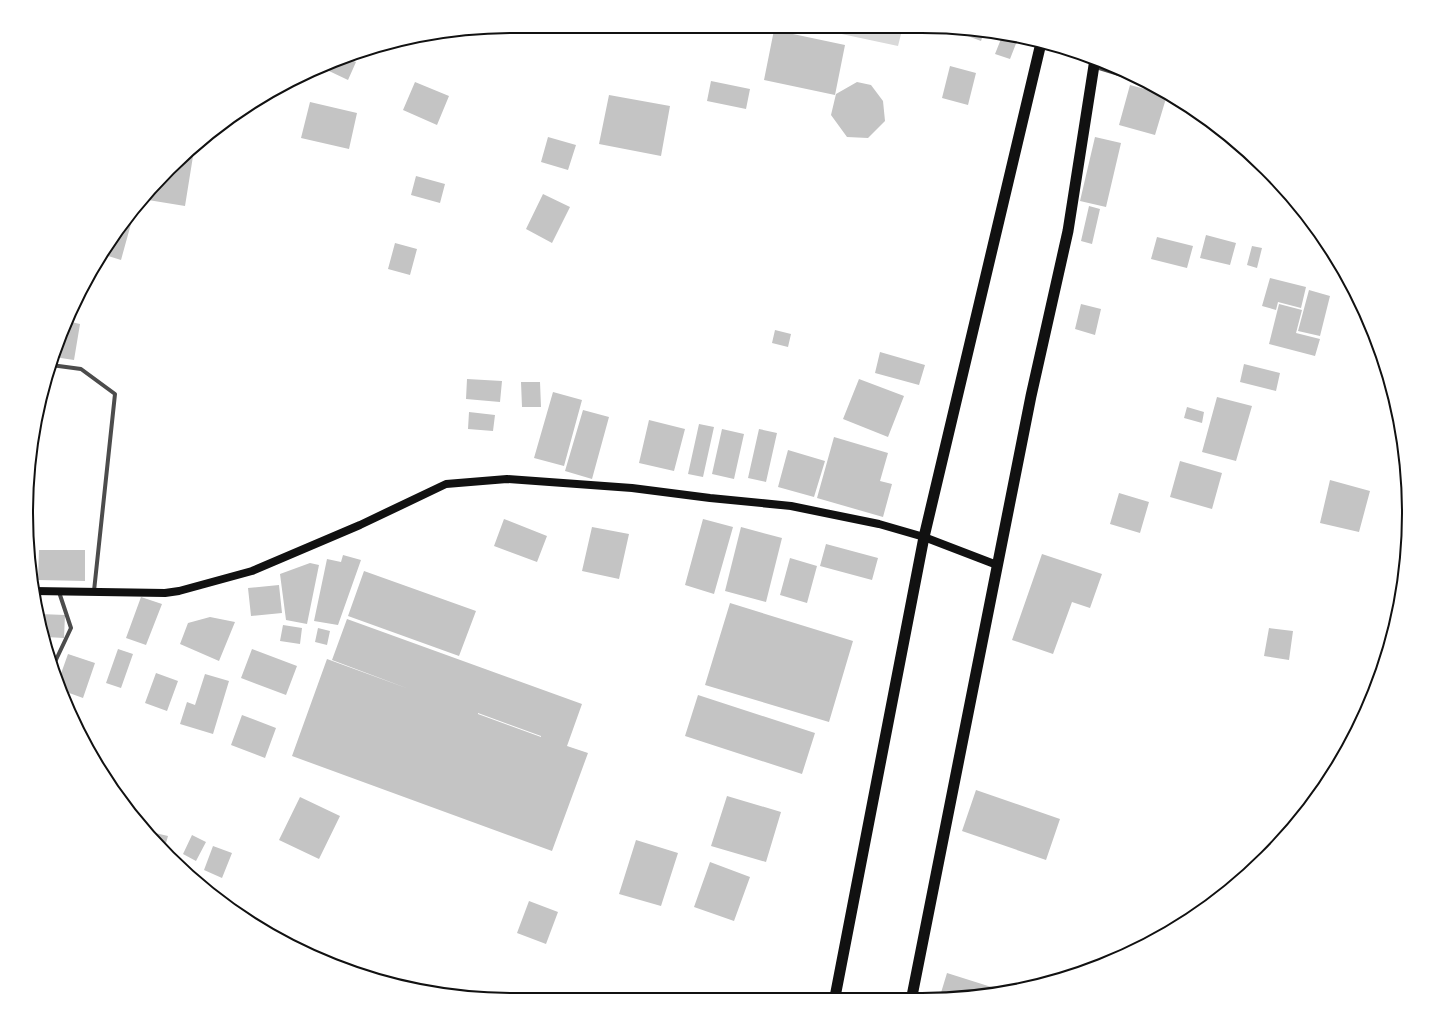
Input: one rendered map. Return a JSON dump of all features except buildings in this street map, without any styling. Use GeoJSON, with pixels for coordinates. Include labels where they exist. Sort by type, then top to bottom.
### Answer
{"type":"FeatureCollection","features":[{"type":"Feature","properties":{"kind":"highway"},"geometry":{"type":"LineString","coordinates":[[836,993],[924,537],[1040,48]]}},
{"type":"Feature","properties":{"kind":"highway"},"geometry":{"type":"LineString","coordinates":[[913,993],[1031,396],[1068,231],[1094,65]]}},
{"type":"Feature","properties":{"kind":"main road"},"geometry":{"type":"LineString","coordinates":[[39,591],[165,593],[178,591],[252,571],[360,525],[446,484],[507,479],[632,488],[791,506],[879,524],[924,537],[997,565]]}},
{"type":"Feature","properties":{"kind":"street"},"geometry":{"type":"LineString","coordinates":[[56,365],[81,369],[115,394],[94,591]]}},
{"type":"Feature","properties":{"kind":"street"},"geometry":{"type":"LineString","coordinates":[[56,660],[71,628],[59,591]]}},
{"type":"Feature","properties":{"kind":"shaded area"},"geometry":{"type":"Polygon","coordinates":[[[837,33],[901,33],[898,46],[837,33]]]}}]}
